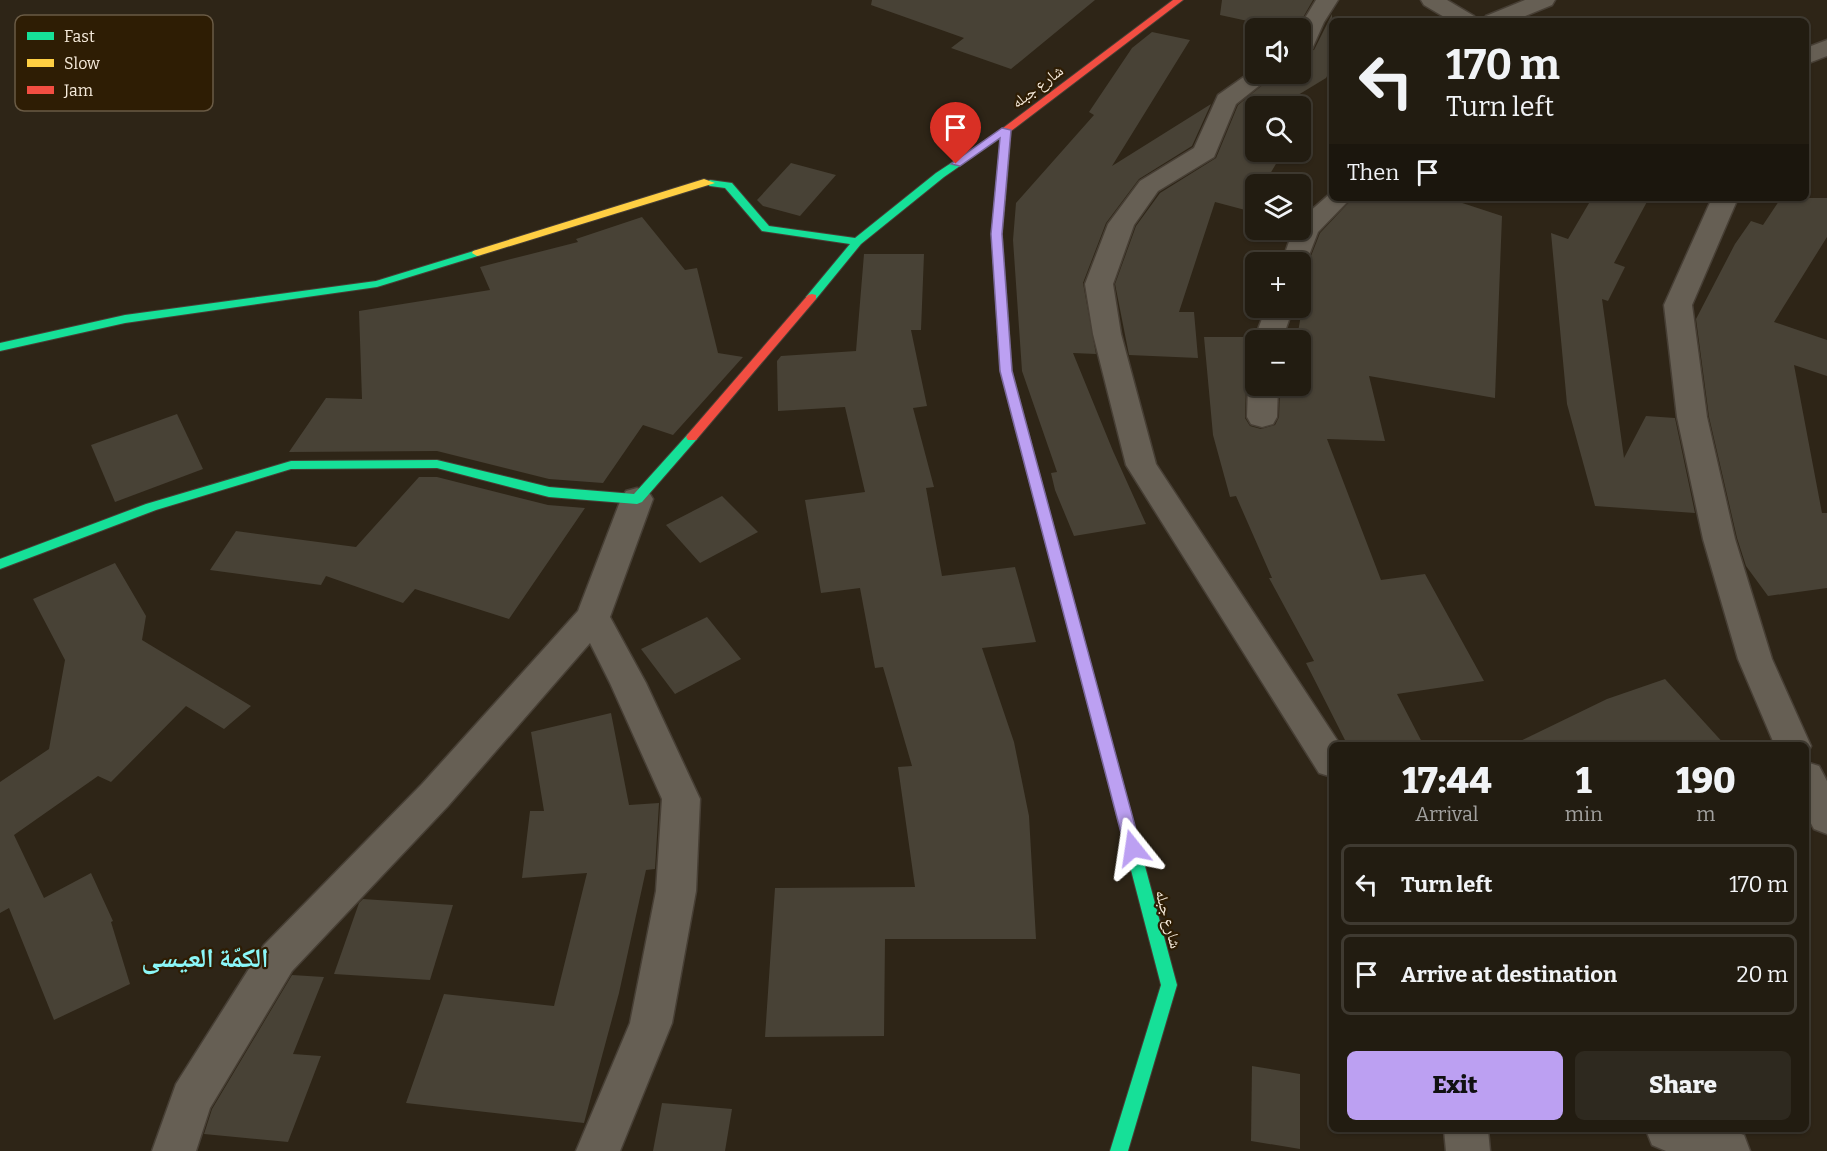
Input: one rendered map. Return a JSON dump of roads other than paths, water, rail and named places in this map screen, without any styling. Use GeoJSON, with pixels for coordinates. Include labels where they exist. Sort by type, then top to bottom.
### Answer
{"type":"FeatureCollection","features":[{"type":"Feature","properties":{"kind":"street","name":"شارع جبله"},"geometry":{"type":"LineString","coordinates":[[1119,1151],[1169,985],[1006,371],[997,234],[1006,130],[1179,0]]}},
{"type":"Feature","properties":{"kind":"street"},"geometry":{"type":"LineString","coordinates":[[1311,26],[1328,0]]}},
{"type":"Feature","properties":{"kind":"street"},"geometry":{"type":"LineString","coordinates":[[1432,0],[1461,18]]}},
{"type":"Feature","properties":{"kind":"street"},"geometry":{"type":"LineString","coordinates":[[1501,18],[1544,0]]}},
{"type":"Feature","properties":{"kind":"street"},"geometry":{"type":"LineString","coordinates":[[1311,44],[1329,41]]}},
{"type":"Feature","properties":{"kind":"street"},"geometry":{"type":"LineString","coordinates":[[1809,56],[1827,47]]}},
{"type":"Feature","properties":{"kind":"street"},"geometry":{"type":"LineString","coordinates":[[1809,58],[1827,63]]}},
{"type":"Feature","properties":{"kind":"street"},"geometry":{"type":"LineString","coordinates":[[1249,84],[1226,100],[1205,152],[1149,186],[1121,224],[1100,284],[1107,334],[1141,465],[1329,757]]}},
{"type":"Feature","properties":{"kind":"street"},"geometry":{"type":"LineString","coordinates":[[174,1151],[192,1099],[278,958],[435,795],[593,618],[636,499],[776,342],[857,242],[940,175],[1006,130]]}},
{"type":"Feature","properties":{"kind":"street"},"geometry":{"type":"LineString","coordinates":[[0,347],[125,319],[377,284],[704,182],[728,185],[766,228],[857,242]]}},
{"type":"Feature","properties":{"kind":"street"},"geometry":{"type":"LineString","coordinates":[[1298,252],[1306,229],[1335,201]]}},
{"type":"Feature","properties":{"kind":"street"},"geometry":{"type":"LineString","coordinates":[[1724,201],[1678,305],[1692,417],[1719,538],[1755,659],[1790,742]]}},
{"type":"Feature","properties":{"kind":"street"},"geometry":{"type":"LineString","coordinates":[[1262,417],[1263,396]]}},
{"type":"Feature","properties":{"kind":"street"},"geometry":{"type":"LineString","coordinates":[[0,564],[151,507],[291,465],[436,464],[549,492],[636,499]]}},
{"type":"Feature","properties":{"kind":"street"},"geometry":{"type":"LineString","coordinates":[[593,618],[628,683],[681,799],[676,891],[651,1023],[598,1151]]}},
{"type":"Feature","properties":{"kind":"street"},"geometry":{"type":"LineString","coordinates":[[1809,783],[1827,818]]}},
{"type":"Feature","properties":{"kind":"street"},"geometry":{"type":"LineString","coordinates":[[1466,1132],[1468,1151]]}},
{"type":"Feature","properties":{"kind":"street"},"geometry":{"type":"LineString","coordinates":[[1674,1132],[1728,1151]]}},
{"type":"Feature","properties":{"kind":"district","name":"الكمّة العيسى"},"geometry":{"type":"Point","coordinates":[205,958]}}]}
